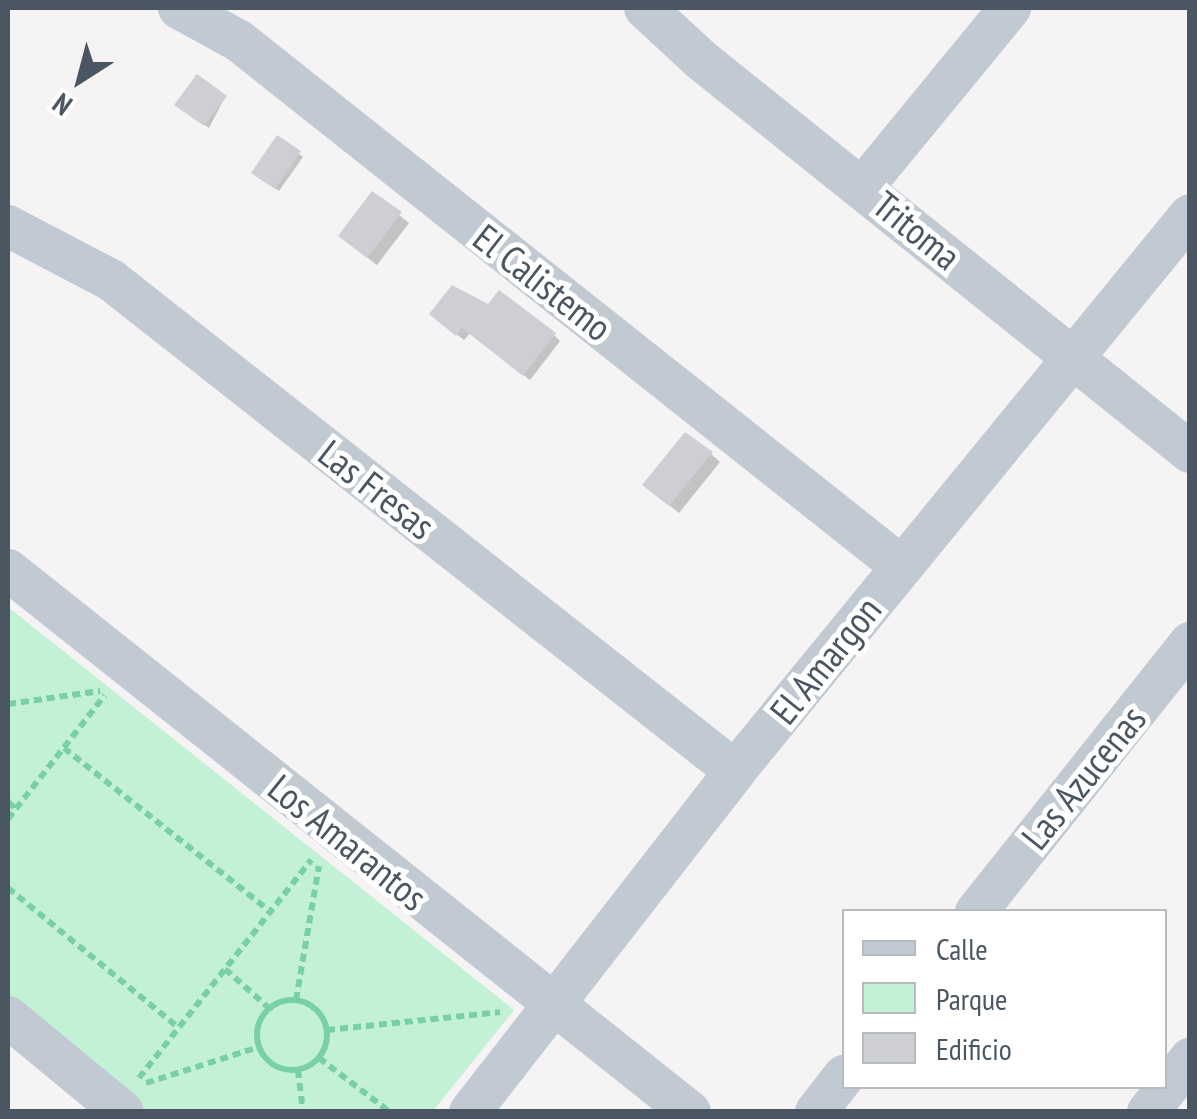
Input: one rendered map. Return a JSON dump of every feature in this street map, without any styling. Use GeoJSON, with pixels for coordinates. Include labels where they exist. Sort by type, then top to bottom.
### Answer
{"type":"FeatureCollection","features":[{"type":"Feature","properties":{"kind":"street","name":"El Calistemo"},"geometry":{"type":"LineString","coordinates":[[180,8],[240,41],[901,566]]}},
{"type":"Feature","properties":{"kind":"street"},"geometry":{"type":"LineString","coordinates":[[862,186],[1010,8]]}},
{"type":"Feature","properties":{"kind":"street","name":"Tritoma"},"geometry":{"type":"LineString","coordinates":[[650,9],[700,59],[1190,452]]}},
{"type":"Feature","properties":{"kind":"street","name":"El Amargon"},"geometry":{"type":"LineString","coordinates":[[470,1112],[735,770],[1190,215]]}},
{"type":"Feature","properties":{"kind":"street","name":"Las Fresas"},"geometry":{"type":"LineString","coordinates":[[8,226],[111,280],[735,770]]}},
{"type":"Feature","properties":{"kind":"street","name":"Los Amarantos"},"geometry":{"type":"LineString","coordinates":[[8,570],[317,848],[552,1009],[690,1112]]}},
{"type":"Feature","properties":{"kind":"street","name":"Las Azucenas"},"geometry":{"type":"LineString","coordinates":[[978,909],[1190,643]]}},
{"type":"Feature","properties":{"kind":"street"},"geometry":{"type":"LineString","coordinates":[[8,1018],[124,1112]]}},
{"type":"Feature","properties":{"kind":"street"},"geometry":{"type":"LineString","coordinates":[[1167,1088],[1190,1059]]}},
{"type":"Feature","properties":{"kind":"street"},"geometry":{"type":"LineString","coordinates":[[816,1112],[842,1079]]}},
{"type":"Feature","properties":{"kind":"street"},"geometry":{"type":"LineString","coordinates":[[1148,1112],[1166,1089]]}},
{"type":"Feature","properties":{"kind":"path"},"geometry":{"type":"LineString","coordinates":[[94,679],[124,702]]}},
{"type":"Feature","properties":{"kind":"path"},"geometry":{"type":"LineString","coordinates":[[8,704],[109,690]]}},
{"type":"Feature","properties":{"kind":"path"},"geometry":{"type":"LineString","coordinates":[[8,820],[109,690]]}},
{"type":"Feature","properties":{"kind":"path"},"geometry":{"type":"LineString","coordinates":[[64,748],[272,912]]}},
{"type":"Feature","properties":{"kind":"path"},"geometry":{"type":"LineString","coordinates":[[8,802],[16,809]]}},
{"type":"Feature","properties":{"kind":"path"},"geometry":{"type":"LineString","coordinates":[[317,848],[335,873]]}},
{"type":"Feature","properties":{"kind":"path"},"geometry":{"type":"LineString","coordinates":[[259,1047],[131,1088],[272,912],[317,848]]}},
{"type":"Feature","properties":{"kind":"path"},"geometry":{"type":"LineString","coordinates":[[296,1000],[317,848]]}},
{"type":"Feature","properties":{"kind":"path"},"geometry":{"type":"LineString","coordinates":[[8,888],[178,1027]]}},
{"type":"Feature","properties":{"kind":"path"},"geometry":{"type":"LineString","coordinates":[[224,969],[269,1008]]}},
{"type":"Feature","properties":{"kind":"path"},"geometry":{"type":"LineString","coordinates":[[491,998],[506,1011]]}},
{"type":"Feature","properties":{"kind":"path"},"geometry":{"type":"LineString","coordinates":[[296,1000],[317,1010],[327,1030],[319,1058],[298,1070],[274,1065],[259,1047],[258,1026],[269,1008],[296,1000]]}},
{"type":"Feature","properties":{"kind":"path"},"geometry":{"type":"LineString","coordinates":[[327,1030],[506,1011]]}},
{"type":"Feature","properties":{"kind":"path"},"geometry":{"type":"LineString","coordinates":[[495,1026],[506,1011]]}},
{"type":"Feature","properties":{"kind":"path"},"geometry":{"type":"LineString","coordinates":[[319,1058],[390,1112]]}},
{"type":"Feature","properties":{"kind":"path"},"geometry":{"type":"LineString","coordinates":[[298,1070],[304,1112]]}},
{"type":"Feature","properties":{"kind":"green space"},"geometry":{"type":"Polygon","coordinates":[[[8,607],[514,1010],[433,1111],[137,1111],[8,1006],[8,607]]]}},
{"type":"Feature","properties":{"kind":"building"},"geometry":{"type":"Polygon","coordinates":[[[197,74],[227,96],[204,126],[174,105],[197,74]]]}},
{"type":"Feature","properties":{"kind":"building"},"geometry":{"type":"Polygon","coordinates":[[[277,135],[301,151],[275,189],[251,173],[277,135]]]}},
{"type":"Feature","properties":{"kind":"building"},"geometry":{"type":"Polygon","coordinates":[[[372,191],[402,212],[367,258],[338,236],[372,191]]]}},
{"type":"Feature","properties":{"kind":"building"},"geometry":{"type":"Polygon","coordinates":[[[452,285],[488,304],[499,290],[556,333],[523,376],[462,328],[456,336],[429,314],[452,285]]]}},
{"type":"Feature","properties":{"kind":"building"},"geometry":{"type":"Polygon","coordinates":[[[685,432],[713,452],[669,506],[642,485],[685,432]]]}}]}
